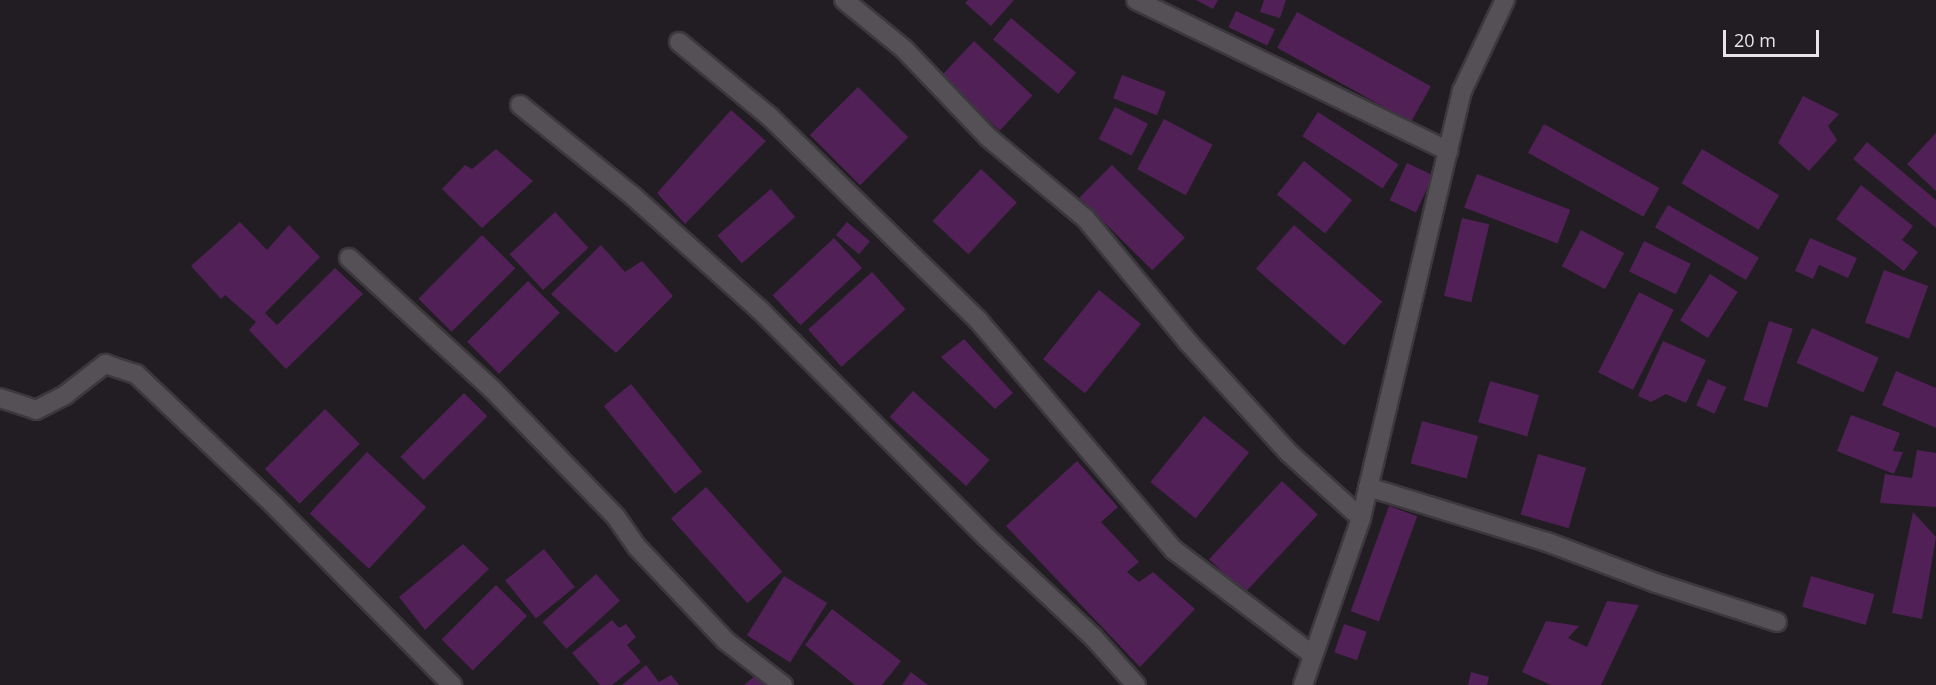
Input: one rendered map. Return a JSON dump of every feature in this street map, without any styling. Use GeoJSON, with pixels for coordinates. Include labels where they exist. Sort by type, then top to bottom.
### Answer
{"type":"FeatureCollection","features":[{"type":"Feature","properties":{"kind":"street"},"geometry":{"type":"LineString","coordinates":[[844,0],[904,49],[988,137],[1085,218],[1187,341],[1289,453],[1361,518]]}},
{"type":"Feature","properties":{"kind":"street"},"geometry":{"type":"LineString","coordinates":[[1136,0],[1448,151]]}},
{"type":"Feature","properties":{"kind":"street"},"geometry":{"type":"LineString","coordinates":[[1303,685],[1361,518],[1462,92],[1505,0]]}},
{"type":"Feature","properties":{"kind":"street"},"geometry":{"type":"LineString","coordinates":[[679,42],[795,140],[978,320],[1173,550],[1313,655]]}},
{"type":"Feature","properties":{"kind":"street"},"geometry":{"type":"LineString","coordinates":[[519,105],[634,197],[759,309],[985,536],[1093,637],[1136,685]]}},
{"type":"Feature","properties":{"kind":"street"},"geometry":{"type":"LineString","coordinates":[[349,258],[492,389],[615,517],[637,547],[726,641],[783,685]]}},
{"type":"Feature","properties":{"kind":"street"},"geometry":{"type":"LineString","coordinates":[[0,398],[36,410],[65,395],[105,364],[136,374],[273,504],[452,685]]}},
{"type":"Feature","properties":{"kind":"street"},"geometry":{"type":"LineString","coordinates":[[1368,487],[1547,542],[1656,583],[1778,622]]}},
{"type":"Feature","properties":{"kind":"building"},"geometry":{"type":"Polygon","coordinates":[[[968,0],[1014,0],[991,26],[965,3],[968,0]]]}},
{"type":"Feature","properties":{"kind":"building"},"geometry":{"type":"Polygon","coordinates":[[[1196,0],[1218,0],[1213,9],[1196,0]]]}},
{"type":"Feature","properties":{"kind":"building"},"geometry":{"type":"Polygon","coordinates":[[[1264,0],[1286,0],[1280,18],[1260,12],[1264,0]]]}},
{"type":"Feature","properties":{"kind":"building"},"geometry":{"type":"Polygon","coordinates":[[[1236,11],[1275,29],[1267,45],[1228,27],[1236,11]]]}},
{"type":"Feature","properties":{"kind":"building"},"geometry":{"type":"Polygon","coordinates":[[[1297,12],[1431,86],[1411,122],[1277,48],[1297,12]]]}},
{"type":"Feature","properties":{"kind":"building"},"geometry":{"type":"Polygon","coordinates":[[[1011,18],[1076,73],[1058,94],[993,39],[1011,18]]]}},
{"type":"Feature","properties":{"kind":"building"},"geometry":{"type":"Polygon","coordinates":[[[974,41],[1033,96],[1000,131],[941,76],[974,41]]]}},
{"type":"Feature","properties":{"kind":"building"},"geometry":{"type":"Polygon","coordinates":[[[1122,75],[1166,92],[1157,115],[1113,98],[1122,75]]]}},
{"type":"Feature","properties":{"kind":"building"},"geometry":{"type":"Polygon","coordinates":[[[858,87],[908,137],[860,185],[810,135],[858,87]]]}},
{"type":"Feature","properties":{"kind":"building"},"geometry":{"type":"Polygon","coordinates":[[[1803,96],[1839,114],[1828,126],[1837,140],[1809,171],[1778,143],[1803,96]]]}},
{"type":"Feature","properties":{"kind":"building"},"geometry":{"type":"Polygon","coordinates":[[[1115,107],[1148,124],[1132,156],[1099,139],[1115,107]]]}},
{"type":"Feature","properties":{"kind":"building"},"geometry":{"type":"Polygon","coordinates":[[[731,110],[766,141],[685,224],[657,193],[731,110]]]}},
{"type":"Feature","properties":{"kind":"building"},"geometry":{"type":"Polygon","coordinates":[[[1318,112],[1399,164],[1383,189],[1302,136],[1318,112]]]}},
{"type":"Feature","properties":{"kind":"building"},"geometry":{"type":"Polygon","coordinates":[[[1164,119],[1213,145],[1186,195],[1137,169],[1164,119]]]}},
{"type":"Feature","properties":{"kind":"building"},"geometry":{"type":"Polygon","coordinates":[[[1544,124],[1659,188],[1643,217],[1528,153],[1544,124]]]}},
{"type":"Feature","properties":{"kind":"building"},"geometry":{"type":"Polygon","coordinates":[[[1936,133],[1936,191],[1907,164],[1936,133]]]}},
{"type":"Feature","properties":{"kind":"building"},"geometry":{"type":"Polygon","coordinates":[[[1867,142],[1936,200],[1936,228],[1853,159],[1867,142]]]}},
{"type":"Feature","properties":{"kind":"building"},"geometry":{"type":"Polygon","coordinates":[[[496,149],[533,181],[482,228],[442,189],[465,165],[472,169],[496,149]]]}},
{"type":"Feature","properties":{"kind":"building"},"geometry":{"type":"Polygon","coordinates":[[[1702,149],[1779,195],[1759,230],[1681,183],[1702,149]]]}},
{"type":"Feature","properties":{"kind":"building"},"geometry":{"type":"Polygon","coordinates":[[[1304,161],[1352,200],[1325,233],[1277,194],[1304,161]]]}},
{"type":"Feature","properties":{"kind":"building"},"geometry":{"type":"Polygon","coordinates":[[[1407,163],[1433,175],[1416,212],[1390,200],[1407,163]]]}},
{"type":"Feature","properties":{"kind":"building"},"geometry":{"type":"Polygon","coordinates":[[[1112,165],[1185,238],[1152,270],[1079,198],[1112,165]]]}},
{"type":"Feature","properties":{"kind":"building"},"geometry":{"type":"Polygon","coordinates":[[[981,169],[1017,202],[968,254],[933,221],[981,169]]]}},
{"type":"Feature","properties":{"kind":"building"},"geometry":{"type":"Polygon","coordinates":[[[1477,174],[1570,210],[1557,243],[1464,208],[1477,174]]]}},
{"type":"Feature","properties":{"kind":"building"},"geometry":{"type":"Polygon","coordinates":[[[1861,185],[1913,226],[1902,240],[1918,252],[1904,271],[1836,219],[1861,185]]]}},
{"type":"Feature","properties":{"kind":"building"},"geometry":{"type":"Polygon","coordinates":[[[771,189],[795,217],[742,264],[717,236],[771,189]]]}},
{"type":"Feature","properties":{"kind":"building"},"geometry":{"type":"Polygon","coordinates":[[[1668,205],[1759,258],[1746,280],[1655,228],[1668,205]]]}},
{"type":"Feature","properties":{"kind":"building"},"geometry":{"type":"Polygon","coordinates":[[[555,212],[588,248],[543,290],[510,254],[555,212]]]}},
{"type":"Feature","properties":{"kind":"building"},"geometry":{"type":"Polygon","coordinates":[[[1462,218],[1489,224],[1471,302],[1444,296],[1462,218]]]}},
{"type":"Feature","properties":{"kind":"building"},"geometry":{"type":"Polygon","coordinates":[[[240,222],[267,250],[289,225],[320,257],[265,313],[277,325],[335,268],[363,294],[286,369],[249,330],[256,322],[225,295],[221,299],[191,266],[240,222]]]}},
{"type":"Feature","properties":{"kind":"building"},"geometry":{"type":"Polygon","coordinates":[[[847,222],[870,241],[859,254],[836,235],[847,222]]]}},
{"type":"Feature","properties":{"kind":"building"},"geometry":{"type":"Polygon","coordinates":[[[1294,225],[1382,302],[1344,346],[1256,269],[1294,225]]]}},
{"type":"Feature","properties":{"kind":"building"},"geometry":{"type":"Polygon","coordinates":[[[1581,230],[1624,253],[1605,289],[1562,266],[1581,230]]]}},
{"type":"Feature","properties":{"kind":"building"},"geometry":{"type":"Polygon","coordinates":[[[482,235],[515,268],[452,332],[418,299],[482,235]]]}},
{"type":"Feature","properties":{"kind":"building"},"geometry":{"type":"Polygon","coordinates":[[[834,238],[862,268],[801,325],[773,295],[834,238]]]}},
{"type":"Feature","properties":{"kind":"building"},"geometry":{"type":"Polygon","coordinates":[[[1810,238],[1857,258],[1848,278],[1819,265],[1813,279],[1795,271],[1810,238]]]}},
{"type":"Feature","properties":{"kind":"building"},"geometry":{"type":"Polygon","coordinates":[[[1644,241],[1691,264],[1676,294],[1629,272],[1644,241]]]}},
{"type":"Feature","properties":{"kind":"building"},"geometry":{"type":"Polygon","coordinates":[[[601,245],[625,272],[642,261],[673,296],[616,353],[551,294],[601,245]]]}},
{"type":"Feature","properties":{"kind":"building"},"geometry":{"type":"Polygon","coordinates":[[[1884,270],[1928,286],[1909,339],[1865,323],[1884,270]]]}},
{"type":"Feature","properties":{"kind":"building"},"geometry":{"type":"Polygon","coordinates":[[[872,272],[905,309],[842,367],[808,330],[872,272]]]}},
{"type":"Feature","properties":{"kind":"building"},"geometry":{"type":"Polygon","coordinates":[[[1710,274],[1738,292],[1708,338],[1680,320],[1710,274]]]}},
{"type":"Feature","properties":{"kind":"building"},"geometry":{"type":"Polygon","coordinates":[[[528,281],[560,313],[499,374],[467,342],[528,281]]]}},
{"type":"Feature","properties":{"kind":"building"},"geometry":{"type":"Polygon","coordinates":[[[1099,290],[1141,324],[1085,393],[1043,359],[1099,290]]]}},
{"type":"Feature","properties":{"kind":"building"},"geometry":{"type":"Polygon","coordinates":[[[1639,292],[1674,310],[1633,390],[1598,372],[1639,292]]]}},
{"type":"Feature","properties":{"kind":"building"},"geometry":{"type":"Polygon","coordinates":[[[1769,321],[1793,329],[1767,408],[1743,400],[1769,321]]]}},
{"type":"Feature","properties":{"kind":"building"},"geometry":{"type":"Polygon","coordinates":[[[1812,328],[1879,358],[1863,392],[1797,363],[1812,328]]]}},
{"type":"Feature","properties":{"kind":"building"},"geometry":{"type":"Polygon","coordinates":[[[964,339],[1013,393],[995,409],[941,357],[964,339]]]}},
{"type":"Feature","properties":{"kind":"building"},"geometry":{"type":"Polygon","coordinates":[[[1663,341],[1706,360],[1686,403],[1666,394],[1651,402],[1638,396],[1663,341]]]}},
{"type":"Feature","properties":{"kind":"building"},"geometry":{"type":"Polygon","coordinates":[[[1896,371],[1936,388],[1936,428],[1882,405],[1896,371]]]}},
{"type":"Feature","properties":{"kind":"building"},"geometry":{"type":"Polygon","coordinates":[[[1708,379],[1726,387],[1714,414],[1696,405],[1708,379]]]}},
{"type":"Feature","properties":{"kind":"building"},"geometry":{"type":"Polygon","coordinates":[[[1490,381],[1539,395],[1527,436],[1478,422],[1490,381]]]}},
{"type":"Feature","properties":{"kind":"building"},"geometry":{"type":"Polygon","coordinates":[[[631,384],[702,472],[675,494],[604,406],[631,384]]]}},
{"type":"Feature","properties":{"kind":"building"},"geometry":{"type":"Polygon","coordinates":[[[913,391],[990,460],[966,486],[890,417],[913,391]]]}},
{"type":"Feature","properties":{"kind":"building"},"geometry":{"type":"Polygon","coordinates":[[[464,393],[487,416],[424,480],[400,457],[464,393]]]}},
{"type":"Feature","properties":{"kind":"building"},"geometry":{"type":"Polygon","coordinates":[[[325,409],[360,444],[300,504],[265,469],[325,409]]]}},
{"type":"Feature","properties":{"kind":"building"},"geometry":{"type":"Polygon","coordinates":[[[1851,415],[1900,433],[1893,451],[1903,452],[1894,474],[1837,451],[1851,415]]]}},
{"type":"Feature","properties":{"kind":"building"},"geometry":{"type":"Polygon","coordinates":[[[1204,416],[1249,453],[1196,519],[1151,482],[1204,416]]]}},
{"type":"Feature","properties":{"kind":"building"},"geometry":{"type":"Polygon","coordinates":[[[1422,421],[1478,436],[1467,479],[1411,464],[1422,421]]]}},
{"type":"Feature","properties":{"kind":"building"},"geometry":{"type":"Polygon","coordinates":[[[1917,450],[1936,453],[1936,507],[1880,503],[1885,474],[1912,478],[1917,450]]]}},
{"type":"Feature","properties":{"kind":"building"},"geometry":{"type":"Polygon","coordinates":[[[367,452],[426,507],[369,569],[310,513],[367,452]]]}},
{"type":"Feature","properties":{"kind":"building"},"geometry":{"type":"Polygon","coordinates":[[[1538,454],[1586,468],[1569,528],[1521,515],[1538,454]]]}},
{"type":"Feature","properties":{"kind":"building"},"geometry":{"type":"Polygon","coordinates":[[[1077,461],[1118,507],[1101,522],[1139,562],[1127,572],[1139,582],[1153,572],[1195,609],[1140,667],[1006,526],[1077,461]]]}},
{"type":"Feature","properties":{"kind":"building"},"geometry":{"type":"Polygon","coordinates":[[[1282,481],[1318,514],[1245,593],[1209,559],[1282,481]]]}},
{"type":"Feature","properties":{"kind":"building"},"geometry":{"type":"Polygon","coordinates":[[[706,487],[782,572],[747,603],[671,518],[706,487]]]}},
{"type":"Feature","properties":{"kind":"building"},"geometry":{"type":"Polygon","coordinates":[[[1389,506],[1417,516],[1379,622],[1351,611],[1389,506]]]}},
{"type":"Feature","properties":{"kind":"building"},"geometry":{"type":"Polygon","coordinates":[[[1913,512],[1936,537],[1922,619],[1892,613],[1913,512]]]}},
{"type":"Feature","properties":{"kind":"building"},"geometry":{"type":"Polygon","coordinates":[[[463,544],[489,569],[425,630],[399,597],[463,544]]]}},
{"type":"Feature","properties":{"kind":"building"},"geometry":{"type":"Polygon","coordinates":[[[544,549],[575,587],[536,619],[505,580],[544,549]]]}},
{"type":"Feature","properties":{"kind":"building"},"geometry":{"type":"Polygon","coordinates":[[[596,574],[620,601],[567,649],[542,622],[596,574]]]}},
{"type":"Feature","properties":{"kind":"building"},"geometry":{"type":"Polygon","coordinates":[[[784,576],[827,603],[790,662],[747,635],[784,576]]]}},
{"type":"Feature","properties":{"kind":"building"},"geometry":{"type":"Polygon","coordinates":[[[1811,576],[1874,594],[1866,625],[1802,607],[1811,576]]]}},
{"type":"Feature","properties":{"kind":"building"},"geometry":{"type":"Polygon","coordinates":[[[496,585],[527,616],[473,671],[442,639],[496,585]]]}},
{"type":"Feature","properties":{"kind":"building"},"geometry":{"type":"Polygon","coordinates":[[[1607,601],[1639,605],[1601,685],[1551,685],[1522,672],[1546,621],[1579,626],[1568,638],[1587,647],[1607,601]]]}},
{"type":"Feature","properties":{"kind":"building"},"geometry":{"type":"Polygon","coordinates":[[[832,609],[901,661],[882,685],[855,685],[805,645],[832,609]]]}},
{"type":"Feature","properties":{"kind":"building"},"geometry":{"type":"Polygon","coordinates":[[[612,620],[619,628],[626,624],[636,637],[627,645],[641,662],[612,685],[600,685],[572,653],[612,620]]]}},
{"type":"Feature","properties":{"kind":"building"},"geometry":{"type":"Polygon","coordinates":[[[1344,624],[1367,632],[1357,660],[1334,652],[1344,624]]]}},
{"type":"Feature","properties":{"kind":"building"},"geometry":{"type":"Polygon","coordinates":[[[646,665],[659,682],[671,675],[679,685],[622,685],[646,665]]]}},
{"type":"Feature","properties":{"kind":"building"},"geometry":{"type":"Polygon","coordinates":[[[911,672],[928,685],[902,685],[911,672]]]}},
{"type":"Feature","properties":{"kind":"building"},"geometry":{"type":"Polygon","coordinates":[[[1471,672],[1489,677],[1487,685],[1468,685],[1471,672]]]}},
{"type":"Feature","properties":{"kind":"building"},"geometry":{"type":"Polygon","coordinates":[[[758,673],[769,685],[744,685],[758,673]]]}}]}
